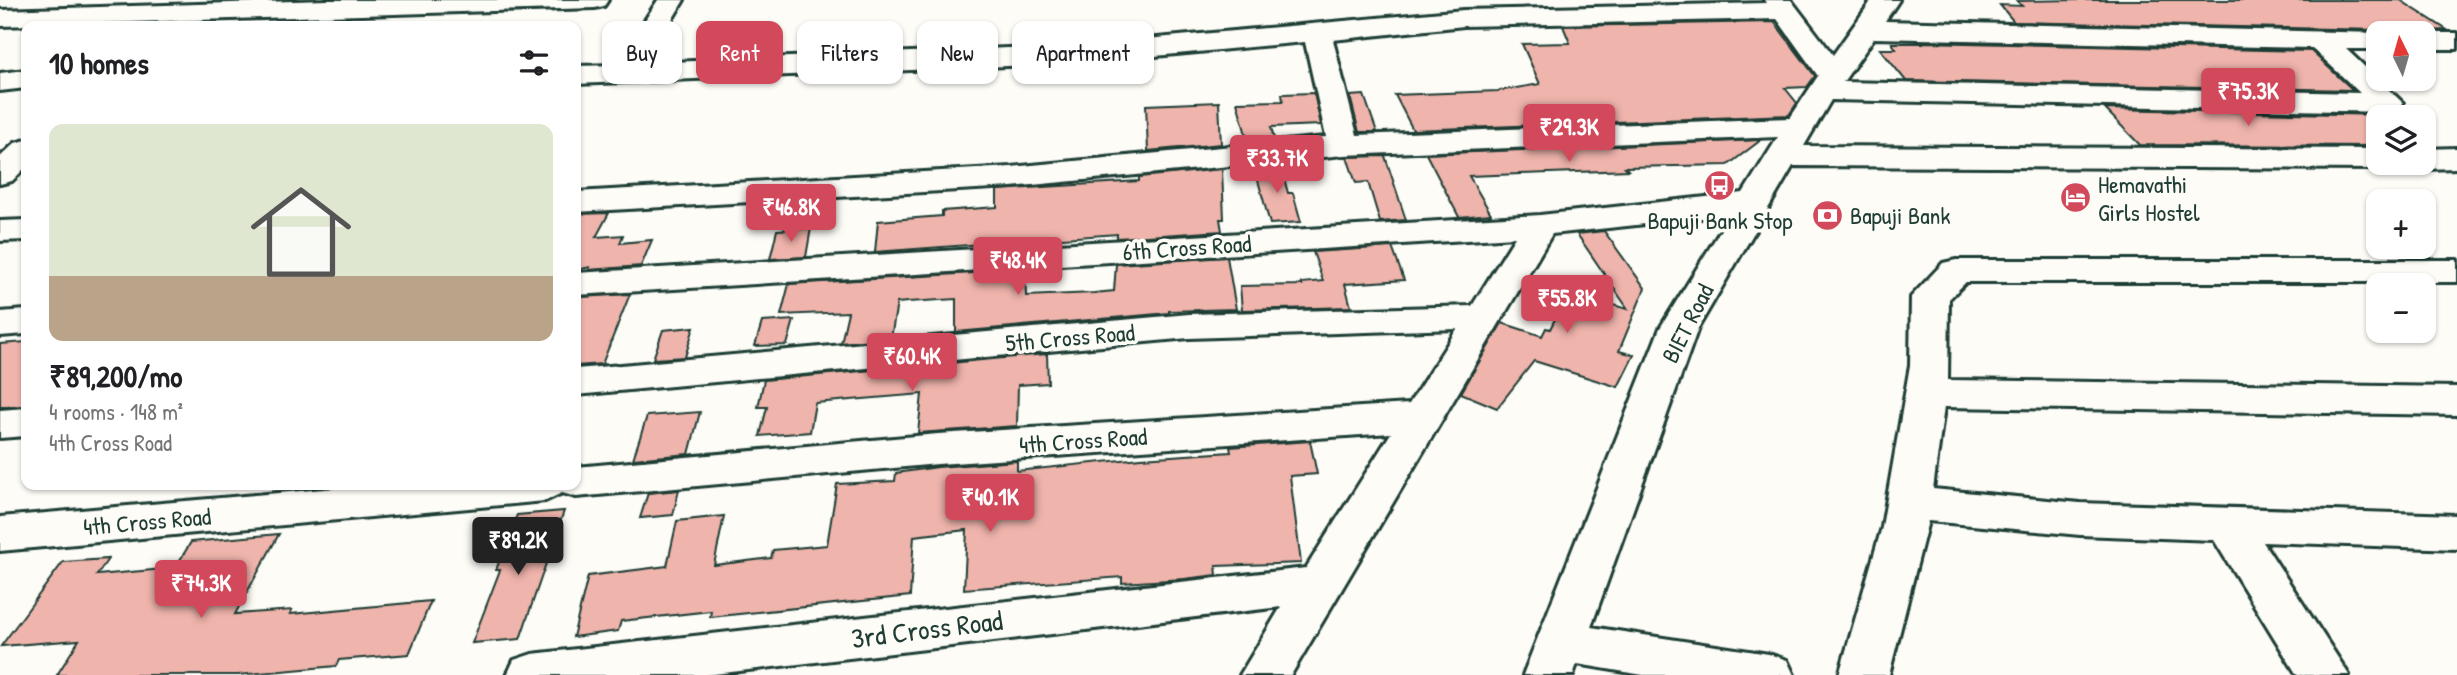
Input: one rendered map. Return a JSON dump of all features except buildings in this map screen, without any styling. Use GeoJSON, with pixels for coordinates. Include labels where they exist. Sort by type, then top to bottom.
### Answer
{"type":"FeatureCollection","features":[{"type":"Feature","properties":{"kind":"street"},"geometry":{"type":"LineString","coordinates":[[0,18],[595,0]]}},
{"type":"Feature","properties":{"kind":"street"},"geometry":{"type":"LineString","coordinates":[[658,21],[671,0]]}},
{"type":"Feature","properties":{"kind":"street"},"geometry":{"type":"LineString","coordinates":[[682,71],[1081,54],[1464,18],[1781,5],[1828,83],[2388,103],[2320,40]]}},
{"type":"Feature","properties":{"kind":"street"},"geometry":{"type":"LineString","coordinates":[[1876,15],[2366,41]]}},
{"type":"Feature","properties":{"kind":"street","name":"BIET Road"},"geometry":{"type":"LineString","coordinates":[[1555,658],[1679,328],[1828,83],[1876,15]]}},
{"type":"Feature","properties":{"kind":"street"},"geometry":{"type":"LineString","coordinates":[[1318,33],[1343,145]]}},
{"type":"Feature","properties":{"kind":"street"},"geometry":{"type":"LineString","coordinates":[[2436,41],[2456,42]]}},
{"type":"Feature","properties":{"kind":"street"},"geometry":{"type":"LineString","coordinates":[[581,75],[602,74]]}},
{"type":"Feature","properties":{"kind":"street"},"geometry":{"type":"LineString","coordinates":[[0,82],[21,80]]}},
{"type":"Feature","properties":{"kind":"street"},"geometry":{"type":"LineString","coordinates":[[581,202],[1011,177],[1343,145],[1791,142],[2366,159]]}},
{"type":"Feature","properties":{"kind":"street"},"geometry":{"type":"LineString","coordinates":[[0,174],[21,155]]}},
{"type":"Feature","properties":{"kind":"street"},"geometry":{"type":"LineString","coordinates":[[2436,159],[2457,158]]}},
{"type":"Feature","properties":{"kind":"street","name":"6th Cross Road"},"geometry":{"type":"LineString","coordinates":[[581,285],[1540,225],[1755,202]]}},
{"type":"Feature","properties":{"kind":"street"},"geometry":{"type":"LineString","coordinates":[[1265,675],[1540,225]]}},
{"type":"Feature","properties":{"kind":"street"},"geometry":{"type":"LineString","coordinates":[[0,231],[21,230]]}},
{"type":"Feature","properties":{"kind":"street"},"geometry":{"type":"LineString","coordinates":[[1864,675],[1905,527],[1930,365],[1930,297],[1956,271],[2457,271]]}},
{"type":"Feature","properties":{"kind":"street","name":"5th Cross Road"},"geometry":{"type":"LineString","coordinates":[[581,382],[1189,326],[1482,317]]}},
{"type":"Feature","properties":{"kind":"street"},"geometry":{"type":"LineString","coordinates":[[0,324],[21,322]]}},
{"type":"Feature","properties":{"kind":"street"},"geometry":{"type":"LineString","coordinates":[[1926,393],[2457,401]]}},
{"type":"Feature","properties":{"kind":"street","name":"4th Cross Road"},"geometry":{"type":"LineString","coordinates":[[581,482],[938,449],[1423,418]]}},
{"type":"Feature","properties":{"kind":"street"},"geometry":{"type":"LineString","coordinates":[[0,424],[21,422]]}},
{"type":"Feature","properties":{"kind":"street","name":"4th Cross Road"},"geometry":{"type":"LineString","coordinates":[[0,534],[489,490]]}},
{"type":"Feature","properties":{"kind":"street"},"geometry":{"type":"LineString","coordinates":[[1908,503],[2080,519],[2457,532]]}},
{"type":"Feature","properties":{"kind":"street"},"geometry":{"type":"LineString","coordinates":[[2227,524],[2324,675]]}},
{"type":"Feature","properties":{"kind":"street","name":"3rd Cross Road"},"geometry":{"type":"LineString","coordinates":[[532,675],[1322,584]]}},
{"type":"Feature","properties":{"kind":"street"},"geometry":{"type":"LineString","coordinates":[[1555,658],[1769,675]]}},
{"type":"Feature","properties":{"kind":"place","name":"Bapuji Bank Stop"},"geometry":{"type":"Point","coordinates":[1720,186]}},
{"type":"Feature","properties":{"kind":"place","name":"Hemavathi Girls Hostel"},"geometry":{"type":"Point","coordinates":[2075,198]}},
{"type":"Feature","properties":{"kind":"place","name":"Bapuji Bank"},"geometry":{"type":"Point","coordinates":[1827,215]}}]}
